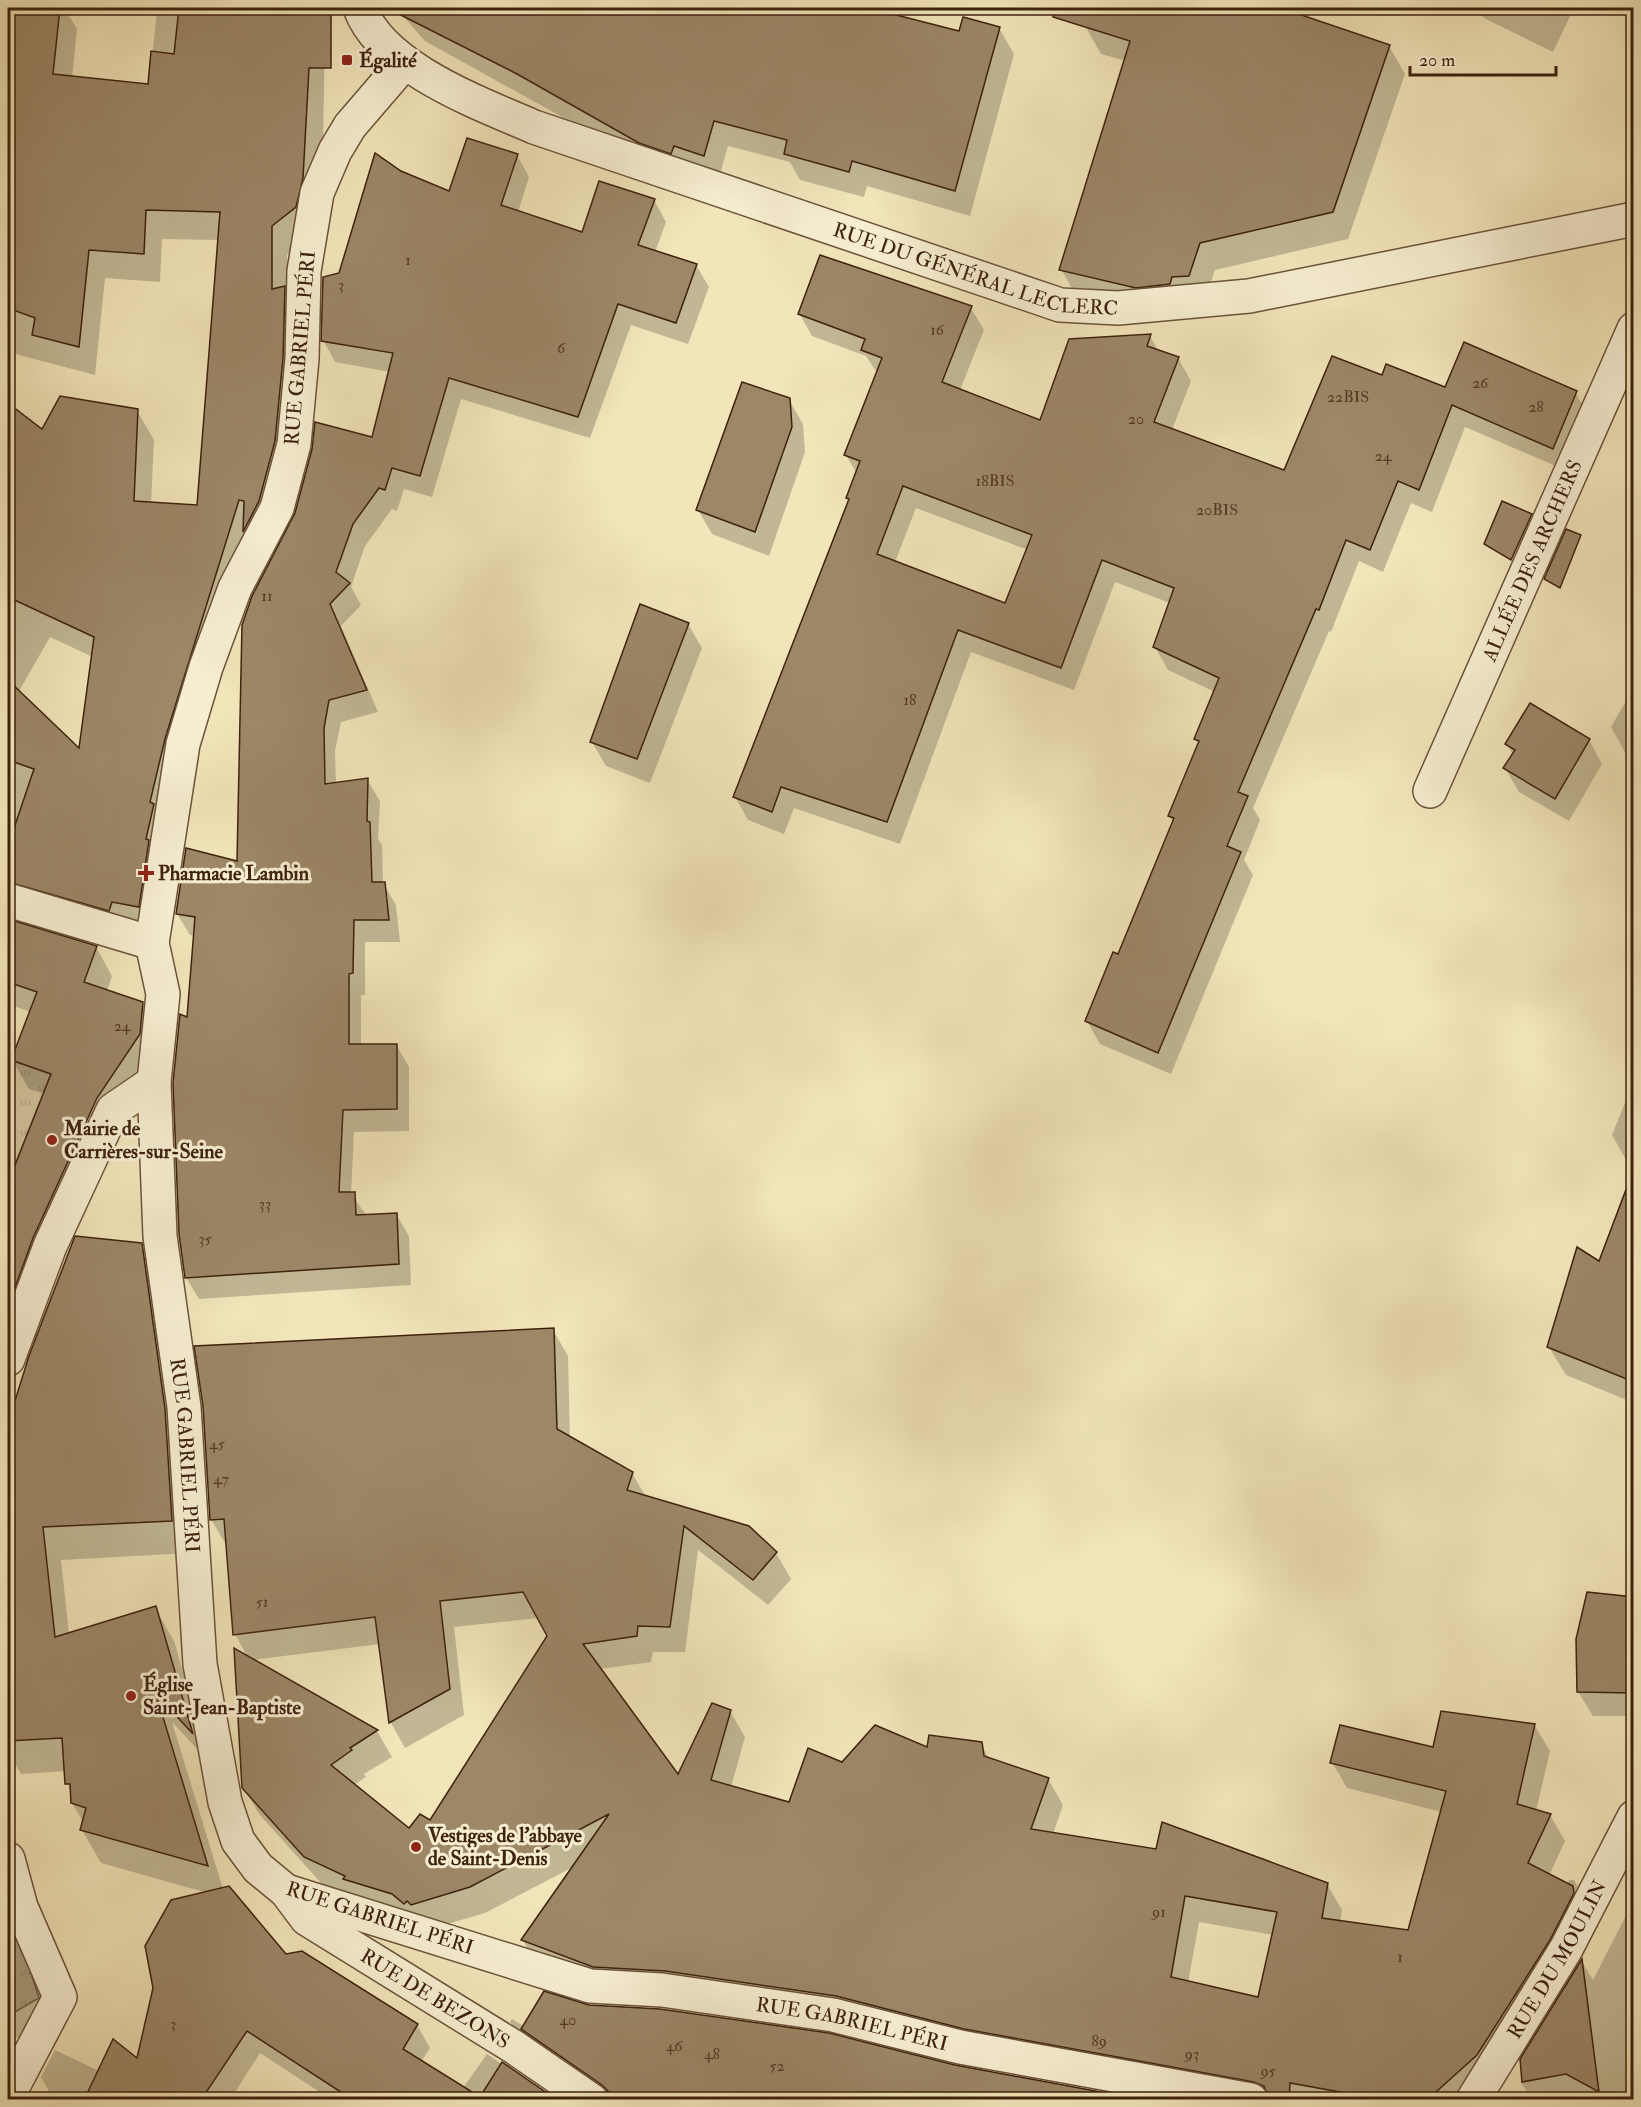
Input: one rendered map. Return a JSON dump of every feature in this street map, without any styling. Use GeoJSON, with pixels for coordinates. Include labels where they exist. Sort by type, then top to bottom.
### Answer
{"type":"FeatureCollection","features":[{"type":"Feature","properties":{"kind":"street","name":"RUE DU GÉNÉRAL LECLERC"},"geometry":{"type":"LineString","coordinates":[[361,12],[377,38],[405,62],[486,106],[534,127],[1060,305],[1118,309],[1249,296],[1634,219]]}},
{"type":"Feature","properties":{"kind":"street","name":"RUE GABRIEL PÉRI"},"geometry":{"type":"LineString","coordinates":[[405,62],[350,126],[334,151],[317,193],[304,271],[302,359],[294,444],[277,508],[236,588],[206,667],[183,744],[152,943],[163,994],[154,1082],[160,1236],[184,1407],[200,1664],[225,1802],[238,1841],[258,1868],[286,1891],[590,1986],[662,1990],[833,2015],[960,2047],[1251,2100]]}},
{"type":"Feature","properties":{"kind":"street","name":"ALLÉE DES ARCHERS"},"geometry":{"type":"LineString","coordinates":[[1430,791],[1634,329]]}},
{"type":"Feature","properties":{"kind":"street"},"geometry":{"type":"LineString","coordinates":[[8,900],[152,943]]}},
{"type":"Feature","properties":{"kind":"street"},"geometry":{"type":"LineString","coordinates":[[8,1359],[50,1246],[113,1110],[154,1082]]}},
{"type":"Feature","properties":{"kind":"street","name":"RUE DU MOULIN"},"geometry":{"type":"LineString","coordinates":[[1473,2100],[1566,1949],[1633,1817]]}},
{"type":"Feature","properties":{"kind":"street"},"geometry":{"type":"LineString","coordinates":[[8,1859],[21,1907],[60,1997],[8,2096]]}},
{"type":"Feature","properties":{"kind":"street","name":"RUE DE BEZONS"},"geometry":{"type":"LineString","coordinates":[[286,1891],[307,1919],[514,2047],[591,2100]]}},
{"type":"Feature","properties":{"kind":"green space"},"geometry":{"type":"Polygon","coordinates":[[[11,1060],[51,1074],[8,1183],[8,1066],[11,1060]]]}},
{"type":"Feature","properties":{"kind":"green space"},"geometry":{"type":"Polygon","coordinates":[[[8,1903],[39,1998],[8,2016],[8,1903]]]}},
{"type":"Feature","properties":{"kind":"building"},"geometry":{"type":"Polygon","coordinates":[[[8,8],[60,8],[53,74],[148,84],[151,51],[174,54],[179,8],[331,8],[331,68],[309,68],[303,178],[296,207],[272,226],[272,289],[285,286],[283,358],[275,441],[259,501],[243,532],[244,501],[239,500],[165,739],[150,802],[154,804],[146,839],[149,840],[139,907],[112,902],[109,911],[8,882],[8,846],[34,769],[8,760],[8,680],[79,748],[94,637],[8,597],[8,403],[42,429],[60,396],[138,409],[134,501],[197,505],[220,212],[146,210],[144,254],[89,250],[79,347],[32,335],[35,318],[8,308],[8,8]]]}},
{"type":"Feature","properties":{"kind":"building"},"geometry":{"type":"Polygon","coordinates":[[[387,8],[869,8],[959,31],[963,17],[1000,27],[955,191],[852,161],[849,172],[784,154],[787,140],[714,121],[704,156],[674,146],[671,154],[639,143],[517,74],[387,8]]]}},
{"type":"Feature","properties":{"kind":"building"},"geometry":{"type":"Polygon","coordinates":[[[1054,8],[1281,8],[1390,45],[1333,212],[1200,243],[1189,276],[1172,277],[1170,284],[1136,288],[1059,270],[1130,41],[1053,17],[1054,8]]]}},
{"type":"Feature","properties":{"kind":"building"},"geometry":{"type":"Polygon","coordinates":[[[467,138],[518,154],[501,205],[582,232],[599,181],[655,199],[638,245],[697,264],[676,323],[618,304],[578,417],[449,378],[420,476],[392,468],[385,490],[379,488],[353,524],[336,572],[350,583],[330,604],[367,690],[329,700],[324,728],[325,784],[368,778],[367,821],[370,822],[372,882],[385,882],[389,920],[354,920],[353,973],[349,974],[349,1044],[397,1044],[397,1109],[343,1110],[339,1192],[355,1192],[356,1215],[397,1213],[399,1264],[185,1278],[179,1234],[173,1083],[180,1014],[187,1017],[195,917],[176,914],[186,848],[237,861],[242,625],[252,596],[295,513],[312,449],[315,422],[372,437],[393,353],[321,341],[323,277],[339,273],[375,153],[401,171],[449,191],[467,138]]]}},
{"type":"Feature","properties":{"kind":"building"},"geometry":{"type":"Polygon","coordinates":[[[820,255],[972,306],[942,382],[1040,420],[1069,339],[1151,334],[1147,346],[1179,357],[1154,422],[1284,470],[1332,356],[1382,375],[1386,364],[1445,387],[1464,342],[1577,391],[1553,449],[1452,405],[1419,490],[1398,481],[1370,550],[1346,540],[1319,610],[1316,609],[1238,792],[1248,796],[1227,846],[1241,852],[1158,1053],[1085,1021],[1113,952],[1118,954],[1174,818],[1168,816],[1199,741],[1194,739],[1219,678],[1153,647],[1174,588],[1102,560],[1061,668],[958,630],[887,822],[781,787],[772,812],[733,797],[849,499],[846,498],[860,461],[844,455],[882,358],[861,350],[865,339],[798,314],[820,255]],[[903,486],[877,554],[1005,603],[1032,535],[903,486]]]}},
{"type":"Feature","properties":{"kind":"building"},"geometry":{"type":"Polygon","coordinates":[[[742,382],[790,398],[792,427],[755,532],[696,510],[742,382]]]}},
{"type":"Feature","properties":{"kind":"building"},"geometry":{"type":"Polygon","coordinates":[[[1502,501],[1532,514],[1511,560],[1484,544],[1502,501]]]}},
{"type":"Feature","properties":{"kind":"building"},"geometry":{"type":"Polygon","coordinates":[[[1566,529],[1581,535],[1560,588],[1544,579],[1566,529]]]}},
{"type":"Feature","properties":{"kind":"building"},"geometry":{"type":"Polygon","coordinates":[[[640,604],[689,623],[637,759],[590,742],[640,604]]]}},
{"type":"Feature","properties":{"kind":"building"},"geometry":{"type":"Polygon","coordinates":[[[1530,703],[1590,739],[1555,799],[1503,768],[1515,750],[1505,744],[1530,703]]]}},
{"type":"Feature","properties":{"kind":"building","name":"Mairie de Carrières-sur-Seine"},"geometry":{"type":"Polygon","coordinates":[[[8,919],[97,946],[84,982],[143,1002],[140,1034],[97,1098],[33,1238],[8,1307],[8,1183],[51,1074],[11,1060],[37,992],[8,982],[8,919]]]}},
{"type":"Feature","properties":{"kind":"building"},"geometry":{"type":"Polygon","coordinates":[[[1630,1179],[1634,1180],[1634,1382],[1547,1347],[1577,1247],[1599,1261],[1630,1179]]]}},
{"type":"Feature","properties":{"kind":"building"},"geometry":{"type":"Polygon","coordinates":[[[75,1236],[142,1243],[165,1409],[172,1521],[43,1527],[55,1637],[156,1606],[193,1734],[156,1694],[208,1866],[80,1830],[86,1808],[71,1803],[70,1784],[65,1784],[62,1738],[8,1741],[8,1423],[29,1356],[75,1236]]]}},
{"type":"Feature","properties":{"kind":"building"},"geometry":{"type":"Polygon","coordinates":[[[554,1328],[557,1429],[633,1472],[627,1490],[749,1526],[777,1552],[753,1580],[684,1526],[670,1627],[638,1626],[637,1636],[583,1644],[678,1774],[712,1703],[731,1710],[711,1780],[789,1802],[808,1748],[842,1762],[875,1725],[927,1747],[929,1735],[982,1742],[984,1756],[1049,1778],[1031,1829],[1156,1849],[1162,1822],[1328,1883],[1322,1918],[1408,1930],[1446,1791],[1330,1763],[1340,1725],[1433,1747],[1441,1711],[1535,1724],[1517,1804],[1551,1814],[1528,1863],[1573,1886],[1574,1893],[1550,1940],[1477,2055],[1427,2100],[1384,2100],[1290,2083],[1289,2100],[1269,2100],[1264,2086],[1254,2082],[964,2029],[836,1996],[665,1971],[593,1967],[521,1940],[609,1814],[470,1887],[411,1905],[407,1901],[404,1904],[392,1894],[343,1879],[345,1876],[304,1857],[242,1788],[234,1648],[378,1730],[350,1748],[352,1750],[331,1765],[409,1828],[420,1814],[430,1820],[547,1636],[523,1592],[440,1601],[450,1689],[389,1723],[375,1617],[233,1635],[224,1519],[210,1520],[203,1406],[194,1346],[554,1328]],[[1185,1896],[1171,1977],[1258,1997],[1277,1912],[1185,1896]]]}},
{"type":"Feature","properties":{"kind":"building"},"geometry":{"type":"Polygon","coordinates":[[[1587,1592],[1634,1597],[1634,1693],[1577,1692],[1576,1639],[1587,1592]]]}},
{"type":"Feature","properties":{"kind":"building"},"geometry":{"type":"Polygon","coordinates":[[[229,1886],[286,1954],[302,1951],[418,2024],[403,2049],[480,2097],[502,2062],[557,2100],[353,2100],[247,2031],[201,2100],[84,2100],[113,2039],[137,2058],[153,1988],[145,1946],[171,1900],[229,1886]]]}},
{"type":"Feature","properties":{"kind":"building"},"geometry":{"type":"Polygon","coordinates":[[[1582,1959],[1599,2092],[1566,2074],[1522,2082],[1520,2059],[1582,1959]]]}},
{"type":"Feature","properties":{"kind":"building"},"geometry":{"type":"Polygon","coordinates":[[[544,1991],[589,2005],[660,2009],[829,2033],[955,2065],[1144,2100],[609,2100],[608,2091],[602,2085],[521,2029],[544,1991]]]}},
{"type":"Feature","properties":{"kind":"place","name":"Égalité"},"geometry":{"type":"Point","coordinates":[347,60]}},
{"type":"Feature","properties":{"kind":"place","name":"Pharmacie Lambin"},"geometry":{"type":"Point","coordinates":[146,873]}},
{"type":"Feature","properties":{"kind":"place","name":"Mairie de Carrières-sur-Seine"},"geometry":{"type":"Point","coordinates":[52,1140]}},
{"type":"Feature","properties":{"kind":"place","name":"Église Saint-Jean-Baptiste"},"geometry":{"type":"Point","coordinates":[131,1696]}},
{"type":"Feature","properties":{"kind":"place","name":"Vestiges de l'abbaye de Saint-Denis"},"geometry":{"type":"Point","coordinates":[416,1847]}}]}
